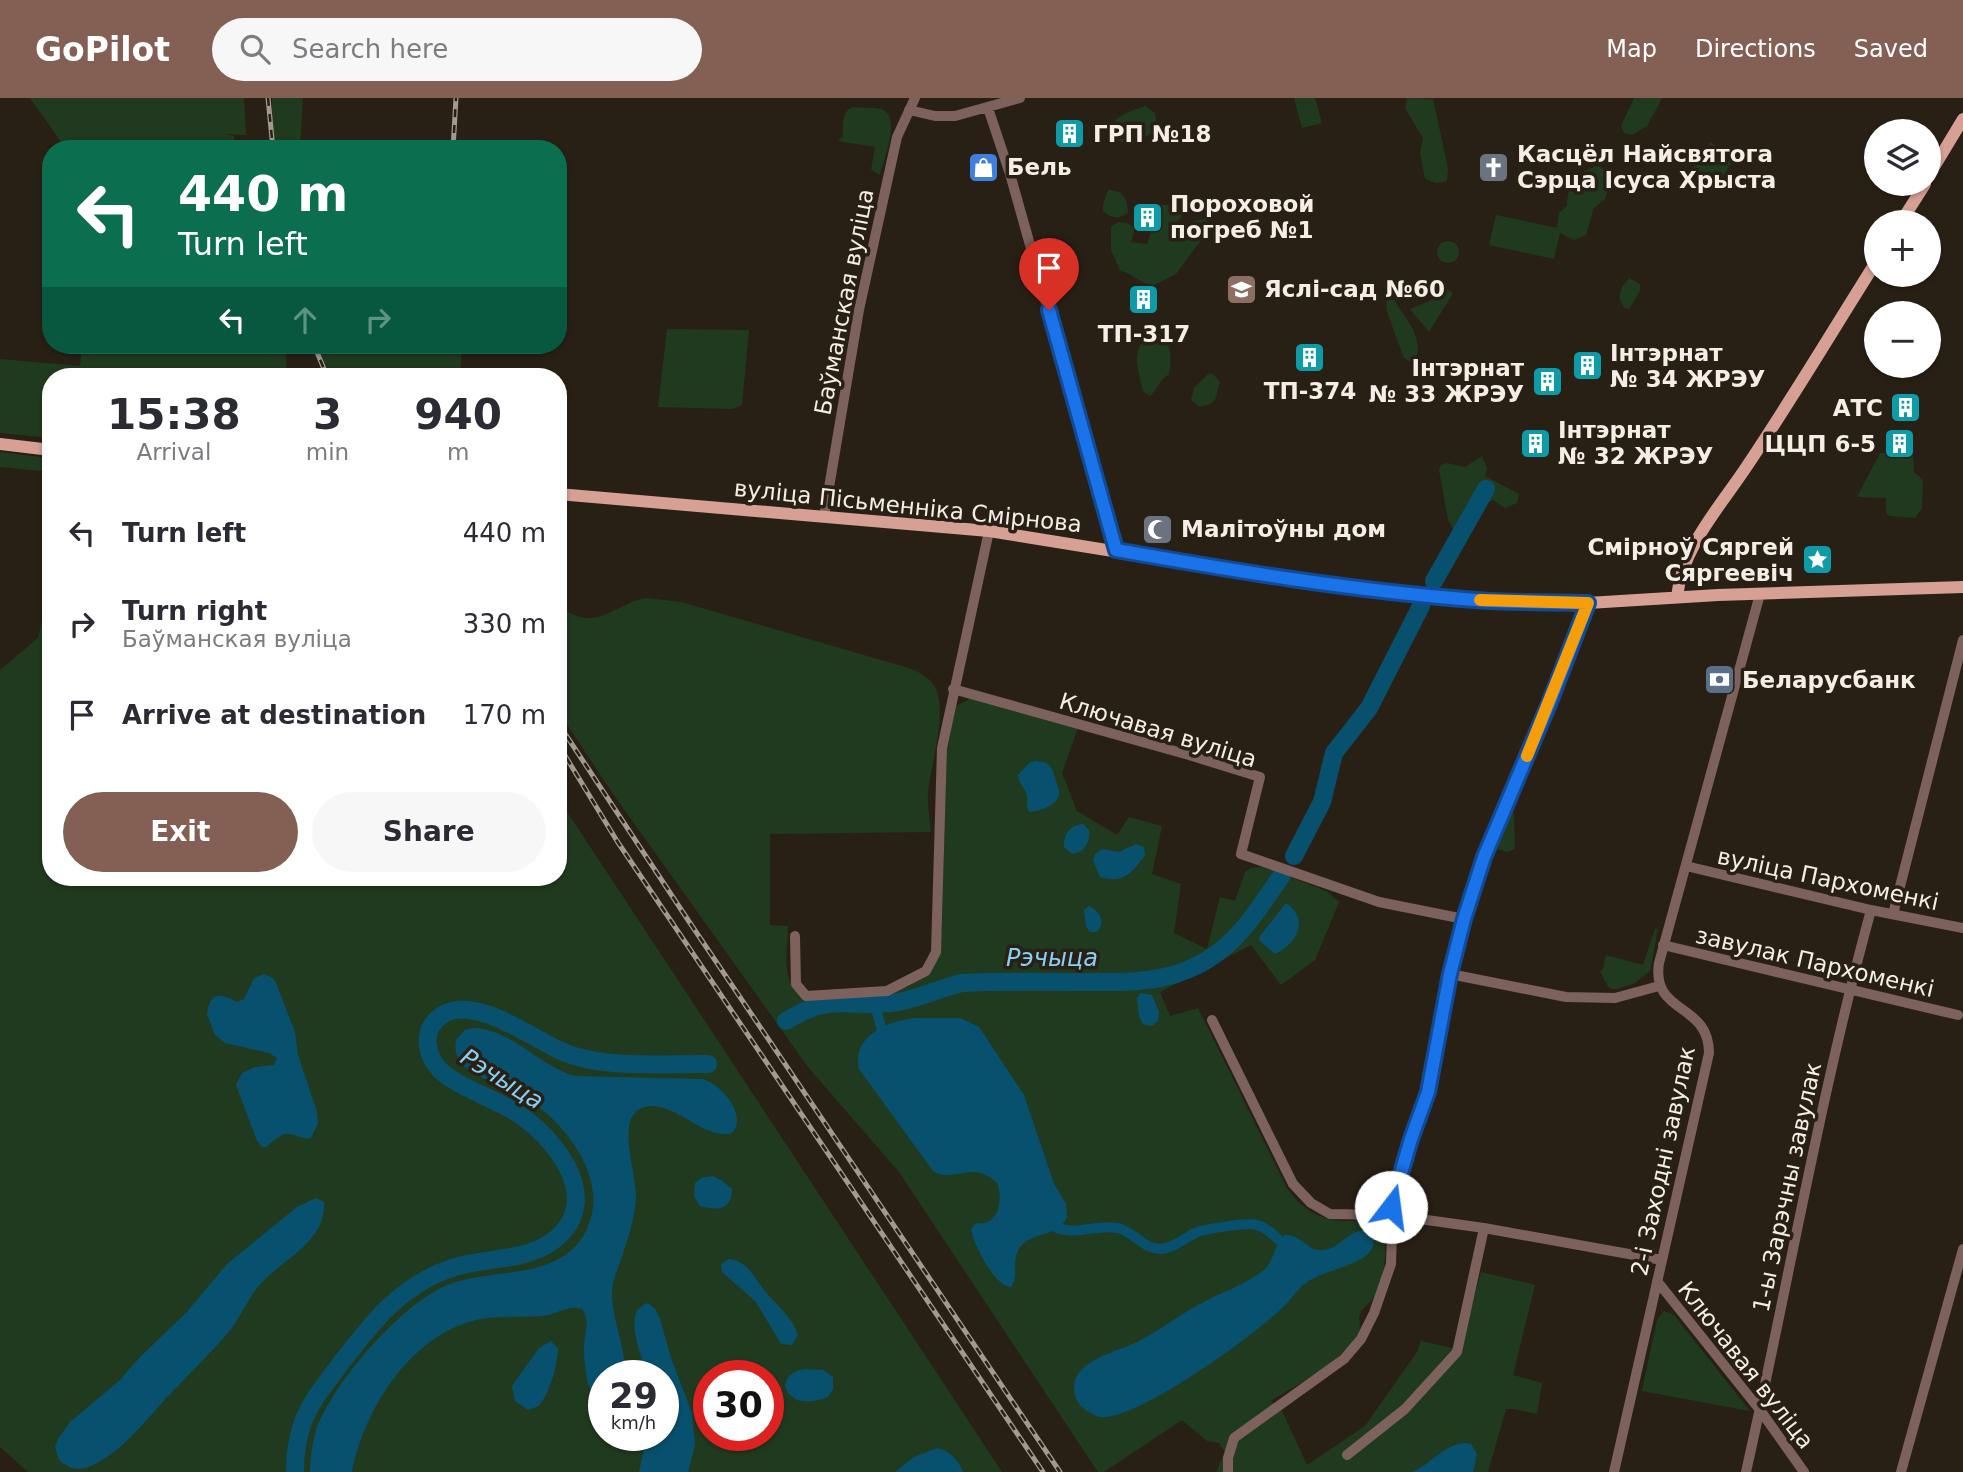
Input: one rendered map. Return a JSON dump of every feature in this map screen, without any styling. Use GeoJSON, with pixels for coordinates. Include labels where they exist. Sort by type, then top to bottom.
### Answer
{"type":"FeatureCollection","features":[{"type":"Feature","properties":{"kind":"main road"},"geometry":{"type":"LineString","coordinates":[[1941,155],[1963,119]]}},
{"type":"Feature","properties":{"kind":"main road"},"geometry":{"type":"LineString","coordinates":[[1677,597],[1681,575],[1693,547],[1755,455],[1864,281]]}},
{"type":"Feature","properties":{"kind":"main road"},"geometry":{"type":"LineString","coordinates":[[0,444],[42,449]]}},
{"type":"Feature","properties":{"kind":"main road","name":"вуліца Пісьменніка Смірнова"},"geometry":{"type":"LineString","coordinates":[[567,495],[989,531],[1255,574],[1477,600],[1588,603],[1677,597],[1963,587]]}},
{"type":"Feature","properties":{"kind":"street","name":"Баўманская вуліца"},"geometry":{"type":"LineString","coordinates":[[824,517],[859,310],[897,137],[915,98]]}},
{"type":"Feature","properties":{"kind":"street"},"geometry":{"type":"LineString","coordinates":[[909,110],[945,116],[970,113],[1020,98]]}},
{"type":"Feature","properties":{"kind":"street"},"geometry":{"type":"LineString","coordinates":[[988,108],[1010,174],[1116,550]]}},
{"type":"Feature","properties":{"kind":"street"},"geometry":{"type":"LineString","coordinates":[[794,936],[796,984],[806,996],[887,991],[926,971],[936,951],[942,748],[989,531]]}},
{"type":"Feature","properties":{"kind":"street"},"geometry":{"type":"LineString","coordinates":[[1450,974],[1566,997],[1615,998],[1659,986],[1658,968],[1663,945],[1760,594]]}},
{"type":"Feature","properties":{"kind":"street"},"geometry":{"type":"LineString","coordinates":[[1228,1472],[1228,1458],[1234,1437],[1344,1359],[1362,1339],[1385,1286],[1393,1245],[1393,1200],[1428,1092],[1450,974],[1464,919],[1484,857],[1549,704],[1588,603]]}},
{"type":"Feature","properties":{"kind":"street"},"geometry":{"type":"LineString","coordinates":[[1893,914],[1963,640]]}},
{"type":"Feature","properties":{"kind":"street","name":"Ключавая вуліца"},"geometry":{"type":"LineString","coordinates":[[953,689],[1260,777],[1241,854],[1379,902],[1464,919]]}},
{"type":"Feature","properties":{"kind":"street","name":"вуліца Пархоменкі"},"geometry":{"type":"LineString","coordinates":[[1686,866],[1871,910],[1963,928]]}},
{"type":"Feature","properties":{"kind":"street","name":"1-ы Зарэчны завулак"},"geometry":{"type":"LineString","coordinates":[[1746,1472],[1809,1167],[1849,991],[1871,910]]}},
{"type":"Feature","properties":{"kind":"street","name":"завулак Пархоменкі"},"geometry":{"type":"LineString","coordinates":[[1663,945],[1958,1015]]}},
{"type":"Feature","properties":{"kind":"street","name":"2-і Заходні завулак"},"geometry":{"type":"LineString","coordinates":[[1614,1472],[1708,1061],[1706,1033],[1698,1021],[1666,997],[1659,986]]}},
{"type":"Feature","properties":{"kind":"street","name":"Ключавая вуліца"},"geometry":{"type":"LineString","coordinates":[[1212,1020],[1293,1184],[1311,1203],[1329,1214],[1391,1215],[1484,1228],[1661,1260]]}},
{"type":"Feature","properties":{"kind":"street"},"geometry":{"type":"LineString","coordinates":[[1347,1455],[1405,1409],[1457,1352],[1484,1228]]}},
{"type":"Feature","properties":{"kind":"street"},"geometry":{"type":"LineString","coordinates":[[1901,1472],[1963,1249]]}},
{"type":"Feature","properties":{"kind":"street","name":"Ключавая вуліца"},"geometry":{"type":"LineString","coordinates":[[1657,1282],[1760,1410],[1804,1472]]}},
{"type":"Feature","properties":{"kind":"green space"},"geometry":{"type":"Polygon","coordinates":[[[30,98],[244,98],[246,135],[221,134],[234,136],[234,140],[60,140],[30,98]]]}},
{"type":"Feature","properties":{"kind":"green space"},"geometry":{"type":"Polygon","coordinates":[[[272,98],[303,98],[301,140],[272,140],[272,98]]]}},
{"type":"Feature","properties":{"kind":"green space"},"geometry":{"type":"Polygon","coordinates":[[[1294,98],[1315,98],[1322,123],[1302,128],[1294,98]]]}},
{"type":"Feature","properties":{"kind":"green space"},"geometry":{"type":"Polygon","coordinates":[[[1407,98],[1433,99],[1448,168],[1447,181],[1437,183],[1425,179],[1420,153],[1423,138],[1405,108],[1407,98]]]}},
{"type":"Feature","properties":{"kind":"green space"},"geometry":{"type":"Polygon","coordinates":[[[1634,98],[1662,98],[1647,126],[1632,135],[1624,133],[1621,126],[1634,98]]]}},
{"type":"Feature","properties":{"kind":"green space"},"geometry":{"type":"Polygon","coordinates":[[[1145,106],[1155,113],[1157,126],[1152,132],[1141,140],[1129,143],[1109,136],[1116,120],[1145,106]]]}},
{"type":"Feature","properties":{"kind":"green space"},"geometry":{"type":"Polygon","coordinates":[[[853,107],[881,109],[887,113],[890,120],[890,138],[880,175],[871,170],[875,147],[838,141],[843,136],[846,112],[853,107]]]}},
{"type":"Feature","properties":{"kind":"green space"},"geometry":{"type":"Polygon","coordinates":[[[1710,142],[1735,157],[1717,185],[1692,169],[1710,142]]]}},
{"type":"Feature","properties":{"kind":"green space"},"geometry":{"type":"Polygon","coordinates":[[[1598,166],[1610,172],[1612,179],[1605,199],[1594,208],[1586,235],[1574,240],[1560,233],[1554,259],[1489,245],[1496,215],[1557,228],[1559,213],[1567,206],[1574,180],[1578,175],[1598,166]]]}},
{"type":"Feature","properties":{"kind":"green space"},"geometry":{"type":"Polygon","coordinates":[[[1108,190],[1124,196],[1128,213],[1116,217],[1103,211],[1108,190]]]}},
{"type":"Feature","properties":{"kind":"green space"},"geometry":{"type":"Polygon","coordinates":[[[1160,205],[1175,205],[1182,216],[1173,229],[1173,237],[1181,236],[1193,221],[1205,219],[1209,222],[1204,236],[1176,274],[1152,286],[1120,270],[1111,250],[1111,227],[1118,222],[1127,223],[1135,228],[1131,242],[1147,244],[1160,205]]]}},
{"type":"Feature","properties":{"kind":"green space"},"geometry":{"type":"Polygon","coordinates":[[[1448,241],[1456,244],[1459,252],[1456,260],[1448,263],[1440,260],[1437,252],[1440,244],[1448,241]]]}},
{"type":"Feature","properties":{"kind":"green space"},"geometry":{"type":"Polygon","coordinates":[[[1629,278],[1640,284],[1640,291],[1629,309],[1624,308],[1619,297],[1629,278]]]}},
{"type":"Feature","properties":{"kind":"green space"},"geometry":{"type":"Polygon","coordinates":[[[1443,286],[1453,293],[1429,332],[1410,309],[1432,300],[1443,286]]]}},
{"type":"Feature","properties":{"kind":"green space"},"geometry":{"type":"Polygon","coordinates":[[[1394,300],[1413,329],[1418,345],[1415,361],[1410,362],[1404,358],[1387,312],[1386,301],[1394,300]]]}},
{"type":"Feature","properties":{"kind":"green space"},"geometry":{"type":"Polygon","coordinates":[[[667,329],[749,330],[742,405],[732,409],[658,407],[667,329]]]}},
{"type":"Feature","properties":{"kind":"green space"},"geometry":{"type":"Polygon","coordinates":[[[1151,333],[1160,334],[1171,357],[1169,374],[1150,396],[1143,391],[1137,353],[1151,333]]]}},
{"type":"Feature","properties":{"kind":"green space"},"geometry":{"type":"Polygon","coordinates":[[[81,354],[286,354],[286,368],[42,368],[42,437],[0,433],[0,359],[80,366],[81,354]]]}},
{"type":"Feature","properties":{"kind":"green space"},"geometry":{"type":"Polygon","coordinates":[[[320,354],[461,354],[461,368],[327,368],[320,354]]]}},
{"type":"Feature","properties":{"kind":"green space"},"geometry":{"type":"Polygon","coordinates":[[[1208,374],[1213,374],[1220,382],[1215,400],[1199,407],[1191,400],[1194,388],[1208,374]]]}},
{"type":"Feature","properties":{"kind":"green space"},"geometry":{"type":"Polygon","coordinates":[[[0,452],[42,457],[42,471],[0,467],[0,452]]]}},
{"type":"Feature","properties":{"kind":"green space"},"geometry":{"type":"Polygon","coordinates":[[[1880,453],[1913,453],[1914,472],[1923,480],[1922,508],[1915,518],[1889,516],[1886,513],[1886,498],[1859,497],[1880,453]]]}},
{"type":"Feature","properties":{"kind":"green space"},"geometry":{"type":"Polygon","coordinates":[[[1482,456],[1487,468],[1485,476],[1519,494],[1517,503],[1505,508],[1493,500],[1486,504],[1467,532],[1455,532],[1448,520],[1439,470],[1441,465],[1447,463],[1465,467],[1482,456]]]}},
{"type":"Feature","properties":{"kind":"green space"},"geometry":{"type":"Polygon","coordinates":[[[646,598],[681,602],[906,667],[925,676],[938,694],[938,737],[928,793],[931,832],[770,834],[770,925],[788,926],[787,972],[800,995],[888,993],[918,980],[939,953],[947,743],[955,707],[969,699],[978,698],[1078,728],[1062,773],[1077,811],[1117,835],[1129,817],[1162,826],[1152,874],[1181,884],[1174,933],[1207,949],[1220,897],[1235,901],[1245,872],[1251,868],[1264,867],[1326,891],[1339,902],[1315,960],[1281,985],[1251,945],[1160,992],[1170,1016],[1198,1008],[1293,1196],[1306,1209],[1321,1217],[1339,1221],[1372,1222],[1383,1237],[1385,1258],[1381,1280],[1374,1297],[1361,1312],[1360,1328],[1354,1340],[1339,1356],[1311,1377],[1271,1401],[1282,1411],[1307,1465],[1365,1426],[1417,1352],[1421,1341],[1460,1350],[1481,1272],[1535,1285],[1513,1375],[1542,1383],[1537,1414],[1506,1409],[1488,1472],[1216,1472],[1225,1452],[1219,1443],[1207,1441],[1182,1420],[1104,1472],[1098,1472],[899,1172],[808,1067],[611,791],[567,725],[567,611],[593,618],[646,598]]]}},
{"type":"Feature","properties":{"kind":"green space"},"geometry":{"type":"Polygon","coordinates":[[[42,620],[42,886],[567,886],[567,812],[1002,1472],[28,1472],[0,1447],[0,670],[38,638],[42,620]]]}},
{"type":"Feature","properties":{"kind":"green space"},"geometry":{"type":"Polygon","coordinates":[[[1510,812],[1514,812],[1515,849],[1507,852],[1498,849],[1496,844],[1510,812]]]}},
{"type":"Feature","properties":{"kind":"green space"},"geometry":{"type":"Polygon","coordinates":[[[1655,929],[1658,929],[1650,971],[1635,983],[1611,989],[1600,971],[1603,969],[1606,955],[1643,965],[1655,929]]]}},
{"type":"Feature","properties":{"kind":"green space"},"geometry":{"type":"Polygon","coordinates":[[[1664,1311],[1674,1315],[1750,1411],[1642,1391],[1657,1320],[1664,1311]]]}},
{"type":"Feature","properties":{"kind":"water"},"geometry":{"type":"Polygon","coordinates":[[[1035,761],[1050,766],[1059,792],[1053,804],[1030,812],[1018,775],[1029,763],[1035,761]]]}},
{"type":"Feature","properties":{"kind":"water"},"geometry":{"type":"Polygon","coordinates":[[[1083,824],[1089,830],[1089,839],[1083,849],[1072,854],[1064,847],[1065,838],[1068,831],[1083,824]]]}},
{"type":"Feature","properties":{"kind":"water"},"geometry":{"type":"Polygon","coordinates":[[[1136,844],[1144,847],[1145,855],[1131,872],[1115,879],[1100,877],[1093,861],[1095,854],[1102,849],[1119,852],[1136,844]]]}},
{"type":"Feature","properties":{"kind":"water"},"geometry":{"type":"Polygon","coordinates":[[[1286,903],[1298,917],[1298,931],[1289,944],[1275,954],[1259,940],[1286,903]]]}},
{"type":"Feature","properties":{"kind":"water"},"geometry":{"type":"Polygon","coordinates":[[[1089,906],[1100,917],[1101,924],[1097,932],[1090,932],[1086,927],[1084,910],[1089,906]]]}},
{"type":"Feature","properties":{"kind":"water"},"geometry":{"type":"Polygon","coordinates":[[[264,974],[273,978],[276,983],[295,1032],[298,1055],[317,1112],[318,1123],[311,1138],[285,1134],[262,1147],[257,1141],[236,1085],[242,1073],[255,1067],[274,1065],[277,1058],[269,1053],[225,1043],[215,1035],[207,1014],[214,998],[221,996],[237,1002],[244,999],[254,978],[264,974]]]}},
{"type":"Feature","properties":{"kind":"water"},"geometry":{"type":"Polygon","coordinates":[[[1141,993],[1152,995],[1159,1012],[1158,1021],[1152,1026],[1143,1024],[1139,1017],[1137,998],[1141,993]]]}},
{"type":"Feature","properties":{"kind":"water"},"geometry":{"type":"Polygon","coordinates":[[[916,1018],[960,1018],[979,1027],[1024,1095],[1054,1184],[1066,1204],[1067,1217],[1058,1228],[1026,1241],[1021,1246],[1016,1256],[1015,1277],[1011,1287],[998,1280],[992,1272],[980,1254],[971,1229],[976,1223],[990,1221],[994,1217],[1000,1197],[997,1183],[980,1173],[949,1175],[933,1171],[859,1069],[858,1057],[866,1039],[884,1026],[916,1018]]]}},
{"type":"Feature","properties":{"kind":"water"},"geometry":{"type":"Polygon","coordinates":[[[465,1030],[487,1030],[500,1035],[575,1076],[702,1079],[725,1094],[735,1110],[736,1126],[732,1133],[721,1134],[664,1108],[653,1106],[642,1108],[634,1114],[628,1135],[636,1198],[630,1231],[612,1290],[624,1360],[588,1360],[588,1382],[584,1348],[587,1323],[582,1309],[571,1308],[533,1317],[476,1320],[452,1329],[430,1342],[394,1378],[367,1424],[352,1472],[310,1472],[316,1430],[337,1390],[371,1346],[411,1308],[450,1284],[547,1264],[579,1243],[589,1224],[593,1205],[592,1185],[576,1148],[550,1116],[535,1103],[485,1079],[463,1065],[456,1052],[456,1040],[465,1030]]]}},
{"type":"Feature","properties":{"kind":"water"},"geometry":{"type":"Polygon","coordinates":[[[712,1176],[732,1189],[729,1201],[722,1207],[700,1206],[694,1196],[695,1183],[701,1178],[712,1176]]]}},
{"type":"Feature","properties":{"kind":"water"},"geometry":{"type":"Polygon","coordinates":[[[316,1198],[324,1202],[323,1216],[310,1240],[266,1278],[224,1337],[134,1434],[112,1453],[88,1467],[73,1468],[59,1460],[55,1447],[70,1422],[119,1381],[186,1313],[227,1264],[297,1207],[316,1198]]]}},
{"type":"Feature","properties":{"kind":"water"},"geometry":{"type":"Polygon","coordinates":[[[1363,1230],[1373,1236],[1373,1245],[1368,1253],[1306,1283],[1270,1319],[1224,1354],[1167,1391],[1117,1415],[1100,1417],[1086,1410],[1077,1400],[1074,1393],[1076,1378],[1087,1365],[1139,1341],[1198,1305],[1257,1275],[1268,1266],[1278,1243],[1285,1235],[1291,1235],[1312,1248],[1322,1250],[1333,1247],[1363,1230]]]}},
{"type":"Feature","properties":{"kind":"water"},"geometry":{"type":"Polygon","coordinates":[[[729,1259],[746,1267],[788,1316],[798,1335],[792,1345],[781,1344],[756,1302],[722,1272],[721,1264],[729,1259]]]}},
{"type":"Feature","properties":{"kind":"water"},"geometry":{"type":"Polygon","coordinates":[[[648,1303],[656,1310],[672,1360],[642,1360],[634,1325],[635,1315],[648,1303]]]}},
{"type":"Feature","properties":{"kind":"water"},"geometry":{"type":"Polygon","coordinates":[[[551,1341],[558,1349],[552,1379],[539,1406],[528,1410],[515,1401],[512,1386],[539,1348],[551,1341]]]}},
{"type":"Feature","properties":{"kind":"water"},"geometry":{"type":"Polygon","coordinates":[[[806,1369],[823,1370],[833,1377],[833,1389],[828,1397],[803,1401],[792,1397],[788,1392],[785,1386],[790,1376],[806,1369]]]}},
{"type":"Feature","properties":{"kind":"water"},"geometry":{"type":"Polygon","coordinates":[[[679,1379],[692,1413],[693,1451],[688,1472],[639,1472],[644,1451],[679,1451],[679,1379]]]}},
{"type":"Feature","properties":{"kind":"water"},"geometry":{"type":"Polygon","coordinates":[[[1471,1444],[1477,1454],[1473,1472],[1412,1472],[1450,1447],[1471,1444]]]}},
{"type":"Feature","properties":{"kind":"water"},"geometry":{"type":"Polygon","coordinates":[[[937,1448],[953,1457],[963,1472],[895,1472],[914,1457],[937,1448]]]}},
{"type":"Feature","properties":{"kind":"waterway","name":"Рэчыца"},"geometry":{"type":"LineString","coordinates":[[1434,581],[1486,489]]}},
{"type":"Feature","properties":{"kind":"waterway","name":"Рэчыца"},"geometry":{"type":"LineString","coordinates":[[1294,856],[1322,802],[1334,753],[1369,708],[1421,606]]}},
{"type":"Feature","properties":{"kind":"waterway","name":"Рэчыца"},"geometry":{"type":"LineString","coordinates":[[786,1021],[802,1012],[830,1004],[899,1002],[962,983],[1116,982],[1173,975],[1209,959],[1226,946],[1249,921],[1282,875]]}},
{"type":"Feature","properties":{"kind":"waterway"},"geometry":{"type":"LineString","coordinates":[[875,1005],[885,1041]]}},
{"type":"Feature","properties":{"kind":"waterway","name":"Рэчыца"},"geometry":{"type":"LineString","coordinates":[[295,1472],[299,1436],[309,1409],[350,1351],[388,1308],[433,1275],[466,1264],[537,1250],[561,1234],[572,1218],[576,1202],[574,1184],[557,1151],[545,1136],[517,1113],[464,1086],[440,1070],[428,1045],[428,1036],[436,1020],[457,1010],[472,1010],[504,1021],[561,1051],[595,1061],[708,1064]]}},
{"type":"Feature","properties":{"kind":"waterway"},"geometry":{"type":"LineString","coordinates":[[1046,1222],[1065,1230],[1118,1228],[1155,1249],[1174,1245],[1200,1231],[1245,1224],[1263,1227],[1279,1240]]}},
{"type":"Feature","properties":{"kind":"railway"},"geometry":{"type":"LineString","coordinates":[[268,98],[272,140]]}},
{"type":"Feature","properties":{"kind":"railway"},"geometry":{"type":"LineString","coordinates":[[454,140],[456,98]]}},
{"type":"Feature","properties":{"kind":"railway"},"geometry":{"type":"LineString","coordinates":[[318,354],[324,368]]}},
{"type":"Feature","properties":{"kind":"railway"},"geometry":{"type":"LineString","coordinates":[[567,737],[1060,1472]]}},
{"type":"Feature","properties":{"kind":"railway"},"geometry":{"type":"LineString","coordinates":[[567,759],[617,841],[1043,1472]]}},
{"type":"Feature","properties":{"kind":"slow traffic"},"geometry":{"type":"LineString","coordinates":[[1480,600],[1588,603],[1527,756]]}},
{"type":"Feature","properties":{"kind":"place","name":"ГРП №18"},"geometry":{"type":"Point","coordinates":[1070,134]}},
{"type":"Feature","properties":{"kind":"place","name":"Бель"},"geometry":{"type":"Point","coordinates":[984,167]}},
{"type":"Feature","properties":{"kind":"place","name":"Касцёл Найсвятога Сэрца Ісуса Хрыста"},"geometry":{"type":"Point","coordinates":[1494,167]}},
{"type":"Feature","properties":{"kind":"place","name":"Пороховой погреб №1"},"geometry":{"type":"Point","coordinates":[1147,217]}},
{"type":"Feature","properties":{"kind":"place","name":"Яслі-сад №60"},"geometry":{"type":"Point","coordinates":[1241,289]}},
{"type":"Feature","properties":{"kind":"place","name":"ТП-317"},"geometry":{"type":"Point","coordinates":[1144,300]}},
{"type":"Feature","properties":{"kind":"place","name":"ТП-374"},"geometry":{"type":"Point","coordinates":[1310,357]}},
{"type":"Feature","properties":{"kind":"place","name":"Інтэрнат № 34 ЖРЭУ"},"geometry":{"type":"Point","coordinates":[1587,366]}},
{"type":"Feature","properties":{"kind":"place","name":"Інтэрнат № 33 ЖРЭУ"},"geometry":{"type":"Point","coordinates":[1547,381]}},
{"type":"Feature","properties":{"kind":"place","name":"АТС"},"geometry":{"type":"Point","coordinates":[1906,408]}},
{"type":"Feature","properties":{"kind":"place","name":"Інтэрнат № 32 ЖРЭУ"},"geometry":{"type":"Point","coordinates":[1535,443]}},
{"type":"Feature","properties":{"kind":"place","name":"ЦЦП 6-5"},"geometry":{"type":"Point","coordinates":[1899,444]}},
{"type":"Feature","properties":{"kind":"place","name":"Малітоўны дом"},"geometry":{"type":"Point","coordinates":[1158,529]}},
{"type":"Feature","properties":{"kind":"place","name":"Смірноў Сяргей Сяргеевіч"},"geometry":{"type":"Point","coordinates":[1817,560]}},
{"type":"Feature","properties":{"kind":"place","name":"Беларусбанк"},"geometry":{"type":"Point","coordinates":[1719,680]}},
{"type":"Feature","properties":{"kind":"route"},"geometry":{"type":"LineString","coordinates":[[1049,310],[1116,550],[1255,574],[1371,589],[1477,600],[1588,603],[1549,704],[1484,857],[1450,974],[1426,1102],[1411,1139],[1391,1207]]}}]}
